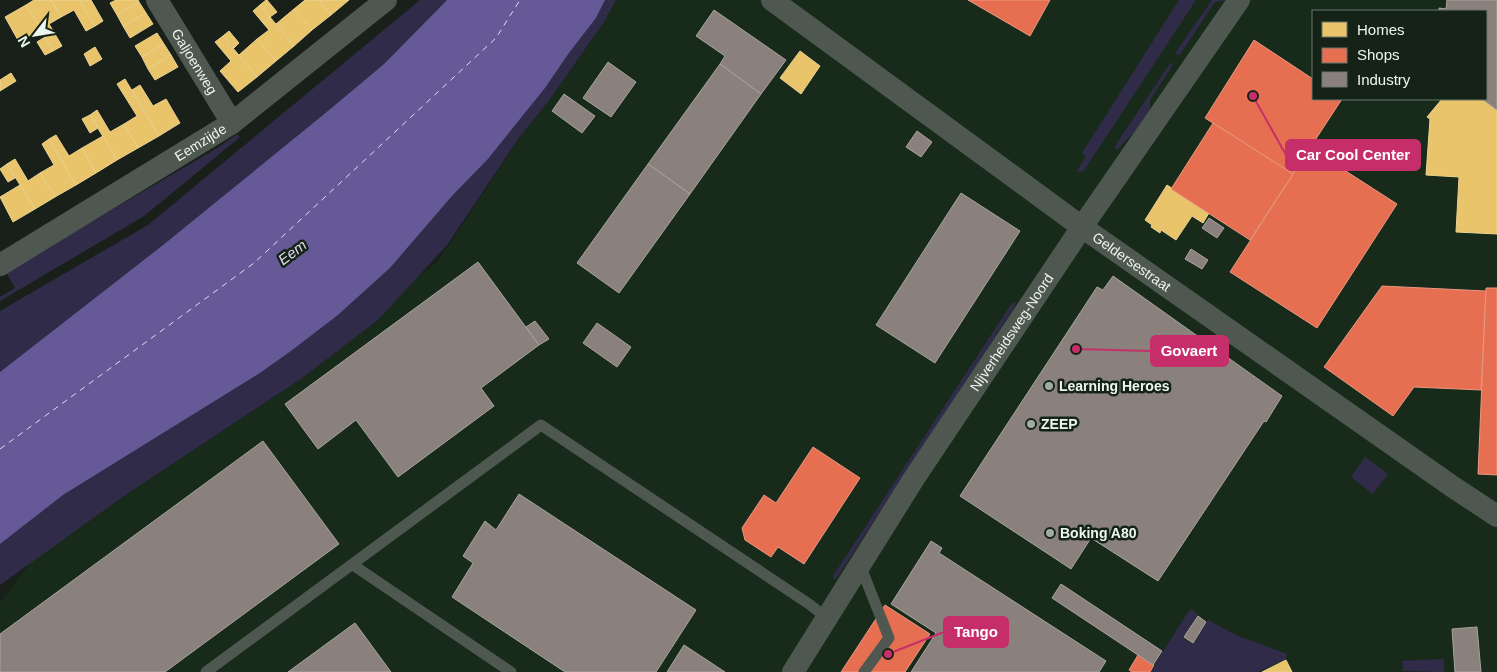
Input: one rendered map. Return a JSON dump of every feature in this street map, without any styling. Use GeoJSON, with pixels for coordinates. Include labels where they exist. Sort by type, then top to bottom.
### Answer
{"type":"FeatureCollection","features":[{"type":"Feature","properties":{"kind":"street","name":"Galjoenweg"},"geometry":{"type":"LineString","coordinates":[[157,0],[232,123]]}},
{"type":"Feature","properties":{"kind":"street","name":"Eemzijde"},"geometry":{"type":"LineString","coordinates":[[3,256],[232,123],[386,0]]}},
{"type":"Feature","properties":{"kind":"street","name":"Geldersestraat"},"geometry":{"type":"LineString","coordinates":[[772,0],[1082,227],[1497,516]]}},
{"type":"Feature","properties":{"kind":"street","name":"Nijverheidsweg-Noord"},"geometry":{"type":"LineString","coordinates":[[793,672],[913,480],[1082,227],[1239,0]]}},
{"type":"Feature","properties":{"kind":"lane"},"geometry":{"type":"LineString","coordinates":[[206,672],[541,425],[801,598],[827,618]]}},
{"type":"Feature","properties":{"kind":"lane"},"geometry":{"type":"LineString","coordinates":[[353,565],[511,672]]}},
{"type":"Feature","properties":{"kind":"lane"},"geometry":{"type":"LineString","coordinates":[[860,565],[889,638],[864,672]]}},
{"type":"Feature","properties":{"kind":"shaded area"},"geometry":{"type":"Polygon","coordinates":[[[420,0],[447,0],[384,64],[323,115],[163,245],[0,372],[0,311],[148,225],[420,0]]]}},
{"type":"Feature","properties":{"kind":"shaded area"},"geometry":{"type":"Polygon","coordinates":[[[605,0],[616,0],[604,22],[547,103],[518,139],[447,245],[378,320],[302,378],[124,496],[0,585],[0,544],[6,538],[63,495],[260,373],[338,315],[390,268],[452,196],[488,159],[545,88],[596,18],[605,0]]]}},
{"type":"Feature","properties":{"kind":"shaded area"},"geometry":{"type":"Polygon","coordinates":[[[611,0],[1497,0],[1497,672],[0,672],[0,603],[34,558],[437,262],[611,0]]]}},
{"type":"Feature","properties":{"kind":"shaded area"},"geometry":{"type":"Polygon","coordinates":[[[1179,0],[1196,0],[1083,172],[1076,172],[1086,157],[1082,153],[1179,0]]]}},
{"type":"Feature","properties":{"kind":"shaded area"},"geometry":{"type":"Polygon","coordinates":[[[1212,0],[1226,0],[1214,3],[1180,55],[1177,55],[1176,52],[1212,0]]]}},
{"type":"Feature","properties":{"kind":"shaded area"},"geometry":{"type":"Polygon","coordinates":[[[1171,62],[1173,65],[1150,100],[1150,115],[1118,149],[1115,149],[1115,146],[1171,62]]]}},
{"type":"Feature","properties":{"kind":"shaded area"},"geometry":{"type":"Polygon","coordinates":[[[237,134],[240,137],[144,216],[0,301],[0,297],[15,288],[6,272],[219,147],[237,134]]]}},
{"type":"Feature","properties":{"kind":"shaded area"},"geometry":{"type":"Polygon","coordinates":[[[1015,302],[1015,306],[836,579],[834,579],[833,576],[1012,303],[1015,302]]]}},
{"type":"Feature","properties":{"kind":"shaded area"},"geometry":{"type":"Polygon","coordinates":[[[1365,457],[1388,474],[1373,494],[1351,477],[1365,457]]]}},
{"type":"Feature","properties":{"kind":"shaded area"},"geometry":{"type":"Polygon","coordinates":[[[1190,609],[1198,614],[1183,638],[1193,644],[1208,620],[1238,636],[1287,654],[1286,659],[1258,672],[1151,672],[1190,609]]]}},
{"type":"Feature","properties":{"kind":"shaded area"},"geometry":{"type":"Polygon","coordinates":[[[1444,659],[1444,672],[1403,671],[1402,661],[1444,659]]]}},
{"type":"Feature","properties":{"kind":"water","name":"Eem"},"geometry":{"type":"Polygon","coordinates":[[[447,0],[605,0],[596,18],[545,88],[488,159],[452,196],[390,268],[338,315],[260,373],[63,495],[0,544],[0,372],[163,245],[323,115],[384,64],[447,0]]]}},
{"type":"Feature","properties":{"kind":"building: Homes"},"geometry":{"type":"Polygon","coordinates":[[[34,0],[51,0],[61,17],[49,24],[62,46],[53,51],[26,5],[34,0]]]}},
{"type":"Feature","properties":{"kind":"building: Homes"},"geometry":{"type":"Polygon","coordinates":[[[51,0],[79,0],[95,26],[86,31],[74,10],[61,17],[51,0]]]}},
{"type":"Feature","properties":{"kind":"building: Homes"},"geometry":{"type":"Polygon","coordinates":[[[79,0],[91,0],[103,21],[95,26],[79,0]]]}},
{"type":"Feature","properties":{"kind":"building: Homes"},"geometry":{"type":"Polygon","coordinates":[[[116,0],[138,0],[139,2],[117,15],[110,3],[116,0]]]}},
{"type":"Feature","properties":{"kind":"building: Homes"},"geometry":{"type":"Polygon","coordinates":[[[266,0],[277,12],[270,17],[260,5],[266,0]]]}},
{"type":"Feature","properties":{"kind":"building: Homes"},"geometry":{"type":"Polygon","coordinates":[[[305,0],[319,0],[331,15],[312,30],[294,9],[305,0]]]}},
{"type":"Feature","properties":{"kind":"building: Homes"},"geometry":{"type":"Polygon","coordinates":[[[319,0],[349,0],[331,15],[319,0]]]}},
{"type":"Feature","properties":{"kind":"building: Homes"},"geometry":{"type":"Polygon","coordinates":[[[139,2],[146,13],[123,26],[117,15],[139,2]]]}},
{"type":"Feature","properties":{"kind":"building: Homes"},"geometry":{"type":"Polygon","coordinates":[[[26,5],[41,29],[19,42],[5,17],[26,5]]]}},
{"type":"Feature","properties":{"kind":"building: Homes"},"geometry":{"type":"Polygon","coordinates":[[[260,5],[270,17],[263,23],[253,11],[260,5]]]}},
{"type":"Feature","properties":{"kind":"building: Homes"},"geometry":{"type":"Polygon","coordinates":[[[294,9],[312,30],[294,46],[276,24],[294,9]]]}},
{"type":"Feature","properties":{"kind":"building: Homes"},"geometry":{"type":"Polygon","coordinates":[[[146,13],[153,24],[130,38],[123,26],[146,13]]]}},
{"type":"Feature","properties":{"kind":"building: Homes"},"geometry":{"type":"Polygon","coordinates":[[[270,17],[294,46],[276,61],[257,39],[269,30],[263,23],[270,17]]]}},
{"type":"Feature","properties":{"kind":"building: Homes"},"geometry":{"type":"Polygon","coordinates":[[[229,31],[239,43],[234,48],[223,36],[229,31]]]}},
{"type":"Feature","properties":{"kind":"building: Homes"},"geometry":{"type":"Polygon","coordinates":[[[157,33],[164,44],[142,57],[135,46],[157,33]]]}},
{"type":"Feature","properties":{"kind":"building: Homes"},"geometry":{"type":"Polygon","coordinates":[[[223,36],[257,77],[238,92],[220,71],[231,61],[215,42],[223,36]]]}},
{"type":"Feature","properties":{"kind":"building: Homes"},"geometry":{"type":"Polygon","coordinates":[[[45,37],[53,51],[45,55],[37,42],[45,37]]]}},
{"type":"Feature","properties":{"kind":"building: Homes"},"geometry":{"type":"Polygon","coordinates":[[[257,39],[276,61],[257,77],[239,55],[257,39]]]}},
{"type":"Feature","properties":{"kind":"building: Homes"},"geometry":{"type":"Polygon","coordinates":[[[164,44],[171,55],[148,69],[142,57],[164,44]]]}},
{"type":"Feature","properties":{"kind":"building: Homes"},"geometry":{"type":"Polygon","coordinates":[[[95,47],[102,59],[90,66],[84,54],[95,47]]]}},
{"type":"Feature","properties":{"kind":"building: Homes"},"geometry":{"type":"Polygon","coordinates":[[[800,51],[820,66],[801,94],[780,78],[800,51]]]}},
{"type":"Feature","properties":{"kind":"building: Homes"},"geometry":{"type":"Polygon","coordinates":[[[171,55],[178,67],[155,80],[148,69],[171,55]]]}},
{"type":"Feature","properties":{"kind":"building: Homes"},"geometry":{"type":"Polygon","coordinates":[[[11,73],[16,81],[0,91],[0,80],[11,73]]]}},
{"type":"Feature","properties":{"kind":"building: Homes"},"geometry":{"type":"Polygon","coordinates":[[[125,79],[159,136],[138,148],[124,124],[137,116],[117,84],[125,79]]]}},
{"type":"Feature","properties":{"kind":"building: Homes"},"geometry":{"type":"Polygon","coordinates":[[[140,85],[153,106],[166,99],[180,123],[159,136],[132,90],[140,85]]]}},
{"type":"Feature","properties":{"kind":"building: Homes"},"geometry":{"type":"Polygon","coordinates":[[[1441,100],[1483,100],[1497,110],[1497,234],[1456,232],[1459,177],[1426,175],[1430,119],[1427,117],[1441,100]]]}},
{"type":"Feature","properties":{"kind":"building: Homes"},"geometry":{"type":"Polygon","coordinates":[[[97,110],[110,132],[124,124],[138,148],[117,160],[90,115],[97,110]]]}},
{"type":"Feature","properties":{"kind":"building: Homes"},"geometry":{"type":"Polygon","coordinates":[[[90,115],[98,128],[90,133],[82,119],[90,115]]]}},
{"type":"Feature","properties":{"kind":"building: Homes"},"geometry":{"type":"Polygon","coordinates":[[[56,135],[69,156],[82,148],[96,173],[76,185],[49,139],[56,135]]]}},
{"type":"Feature","properties":{"kind":"building: Homes"},"geometry":{"type":"Polygon","coordinates":[[[103,136],[117,160],[96,173],[82,148],[103,136]]]}},
{"type":"Feature","properties":{"kind":"building: Homes"},"geometry":{"type":"Polygon","coordinates":[[[49,139],[76,185],[55,197],[40,173],[54,165],[42,144],[49,139]]]}},
{"type":"Feature","properties":{"kind":"building: Homes"},"geometry":{"type":"Polygon","coordinates":[[[15,159],[28,181],[40,173],[55,197],[35,209],[7,164],[15,159]]]}},
{"type":"Feature","properties":{"kind":"building: Homes"},"geometry":{"type":"Polygon","coordinates":[[[7,164],[15,178],[8,182],[0,169],[7,164]]]}},
{"type":"Feature","properties":{"kind":"building: Homes"},"geometry":{"type":"Polygon","coordinates":[[[20,185],[35,209],[13,222],[0,197],[20,185]]]}},
{"type":"Feature","properties":{"kind":"building: Homes"},"geometry":{"type":"Polygon","coordinates":[[[1167,185],[1209,213],[1203,223],[1192,216],[1176,240],[1161,230],[1160,233],[1145,220],[1167,185]]]}},
{"type":"Feature","properties":{"kind":"building: Homes"},"geometry":{"type":"Polygon","coordinates":[[[1286,660],[1292,672],[1262,672],[1286,660]]]}},
{"type":"Feature","properties":{"kind":"building: Shops"},"geometry":{"type":"Polygon","coordinates":[[[968,0],[1050,0],[1030,36],[968,0]]]}},
{"type":"Feature","properties":{"kind":"building: Shops"},"geometry":{"type":"Polygon","coordinates":[[[1254,40],[1312,78],[1312,100],[1341,100],[1293,174],[1205,118],[1254,40]]]}},
{"type":"Feature","properties":{"kind":"building: Shops"},"geometry":{"type":"Polygon","coordinates":[[[1213,123],[1293,174],[1250,240],[1171,189],[1213,123]]]}},
{"type":"Feature","properties":{"kind":"building: Shops"},"geometry":{"type":"Polygon","coordinates":[[[1310,148],[1397,204],[1317,328],[1230,272],[1310,148]]]}},
{"type":"Feature","properties":{"kind":"building: Shops"},"geometry":{"type":"Polygon","coordinates":[[[1382,286],[1486,291],[1481,390],[1414,387],[1393,416],[1324,367],[1382,286]]]}},
{"type":"Feature","properties":{"kind":"building: Shops"},"geometry":{"type":"Polygon","coordinates":[[[1486,288],[1497,288],[1497,475],[1478,474],[1486,288]]]}},
{"type":"Feature","properties":{"kind":"building: Shops"},"geometry":{"type":"Polygon","coordinates":[[[813,447],[860,478],[804,564],[778,547],[771,557],[745,540],[742,528],[764,495],[776,503],[813,447]]]}},
{"type":"Feature","properties":{"kind":"building: Shops"},"geometry":{"type":"Polygon","coordinates":[[[885,605],[930,634],[905,672],[841,672],[885,605]]]}},
{"type":"Feature","properties":{"kind":"building: Shops"},"geometry":{"type":"Polygon","coordinates":[[[1138,655],[1154,665],[1150,672],[1132,672],[1129,670],[1138,655]]]}},
{"type":"Feature","properties":{"kind":"building: Industry"},"geometry":{"type":"Polygon","coordinates":[[[1447,0],[1497,0],[1497,110],[1483,100],[1487,100],[1487,10],[1439,10],[1439,8],[1446,9],[1447,0]]]}},
{"type":"Feature","properties":{"kind":"building: Industry"},"geometry":{"type":"Polygon","coordinates":[[[714,10],[786,60],[761,94],[720,64],[725,56],[696,36],[714,10]]]}},
{"type":"Feature","properties":{"kind":"building: Industry"},"geometry":{"type":"Polygon","coordinates":[[[608,62],[636,82],[611,117],[583,98],[608,62]]]}},
{"type":"Feature","properties":{"kind":"building: Industry"},"geometry":{"type":"Polygon","coordinates":[[[720,64],[761,94],[690,194],[648,164],[720,64]]]}},
{"type":"Feature","properties":{"kind":"building: Industry"},"geometry":{"type":"Polygon","coordinates":[[[564,94],[595,116],[582,133],[552,111],[564,94]]]}},
{"type":"Feature","properties":{"kind":"building: Industry"},"geometry":{"type":"Polygon","coordinates":[[[917,131],[932,142],[921,157],[906,147],[917,131]]]}},
{"type":"Feature","properties":{"kind":"building: Industry"},"geometry":{"type":"Polygon","coordinates":[[[648,164],[690,194],[619,293],[577,263],[648,164]]]}},
{"type":"Feature","properties":{"kind":"building: Industry"},"geometry":{"type":"Polygon","coordinates":[[[961,193],[1020,231],[935,363],[876,325],[961,193]]]}},
{"type":"Feature","properties":{"kind":"building: Industry"},"geometry":{"type":"Polygon","coordinates":[[[1209,218],[1224,228],[1217,238],[1202,228],[1209,218]]]}},
{"type":"Feature","properties":{"kind":"building: Industry"},"geometry":{"type":"Polygon","coordinates":[[[1191,249],[1208,260],[1202,269],[1185,259],[1191,249]]]}},
{"type":"Feature","properties":{"kind":"building: Industry"},"geometry":{"type":"Polygon","coordinates":[[[478,262],[539,345],[481,388],[494,406],[398,477],[356,420],[318,449],[285,404],[478,262]]]}},
{"type":"Feature","properties":{"kind":"building: Industry"},"geometry":{"type":"Polygon","coordinates":[[[1113,276],[1282,396],[1158,581],[1091,538],[1071,569],[960,496],[1097,287],[1103,290],[1113,276]]]}},
{"type":"Feature","properties":{"kind":"building: Industry"},"geometry":{"type":"Polygon","coordinates":[[[535,321],[549,339],[539,345],[526,327],[535,321]]]}},
{"type":"Feature","properties":{"kind":"building: Industry"},"geometry":{"type":"Polygon","coordinates":[[[597,323],[631,347],[617,367],[583,343],[597,323]]]}},
{"type":"Feature","properties":{"kind":"building: Industry"},"geometry":{"type":"Polygon","coordinates":[[[263,441],[339,544],[165,672],[0,672],[0,634],[263,441]]]}},
{"type":"Feature","properties":{"kind":"building: Industry"},"geometry":{"type":"Polygon","coordinates":[[[519,494],[696,610],[656,672],[565,672],[452,597],[473,563],[463,556],[485,521],[496,530],[519,494]]]}},
{"type":"Feature","properties":{"kind":"building: Industry"},"geometry":{"type":"Polygon","coordinates":[[[931,541],[942,548],[939,553],[1106,661],[1099,672],[911,672],[936,633],[891,604],[931,541]]]}},
{"type":"Feature","properties":{"kind":"building: Industry"},"geometry":{"type":"Polygon","coordinates":[[[1061,584],[1162,651],[1153,665],[1052,598],[1061,584]]]}},
{"type":"Feature","properties":{"kind":"building: Industry"},"geometry":{"type":"Polygon","coordinates":[[[1198,616],[1206,622],[1193,643],[1184,637],[1198,616]]]}},
{"type":"Feature","properties":{"kind":"building: Industry"},"geometry":{"type":"Polygon","coordinates":[[[355,623],[391,672],[288,672],[355,623]]]}},
{"type":"Feature","properties":{"kind":"building: Industry"},"geometry":{"type":"Polygon","coordinates":[[[1477,627],[1481,672],[1455,672],[1452,629],[1477,627]]]}},
{"type":"Feature","properties":{"kind":"building: Industry"},"geometry":{"type":"Polygon","coordinates":[[[684,645],[725,672],[667,672],[684,645]]]}},
{"type":"Feature","properties":{"kind":"ferry route"},"geometry":{"type":"LineString","coordinates":[[0,449],[254,263],[496,38],[520,0]]}},
{"type":"Feature","properties":{"kind":"place","name":"Car Cool Center"},"geometry":{"type":"Point","coordinates":[1253,96]}},
{"type":"Feature","properties":{"kind":"place","name":"Govaert"},"geometry":{"type":"Point","coordinates":[1076,349]}},
{"type":"Feature","properties":{"kind":"place","name":"Learning Heroes"},"geometry":{"type":"Point","coordinates":[1049,386]}},
{"type":"Feature","properties":{"kind":"place","name":"ZEEP"},"geometry":{"type":"Point","coordinates":[1031,424]}},
{"type":"Feature","properties":{"kind":"place","name":"Boking A80"},"geometry":{"type":"Point","coordinates":[1050,533]}},
{"type":"Feature","properties":{"kind":"place","name":"Tango"},"geometry":{"type":"Point","coordinates":[888,654]}}]}
